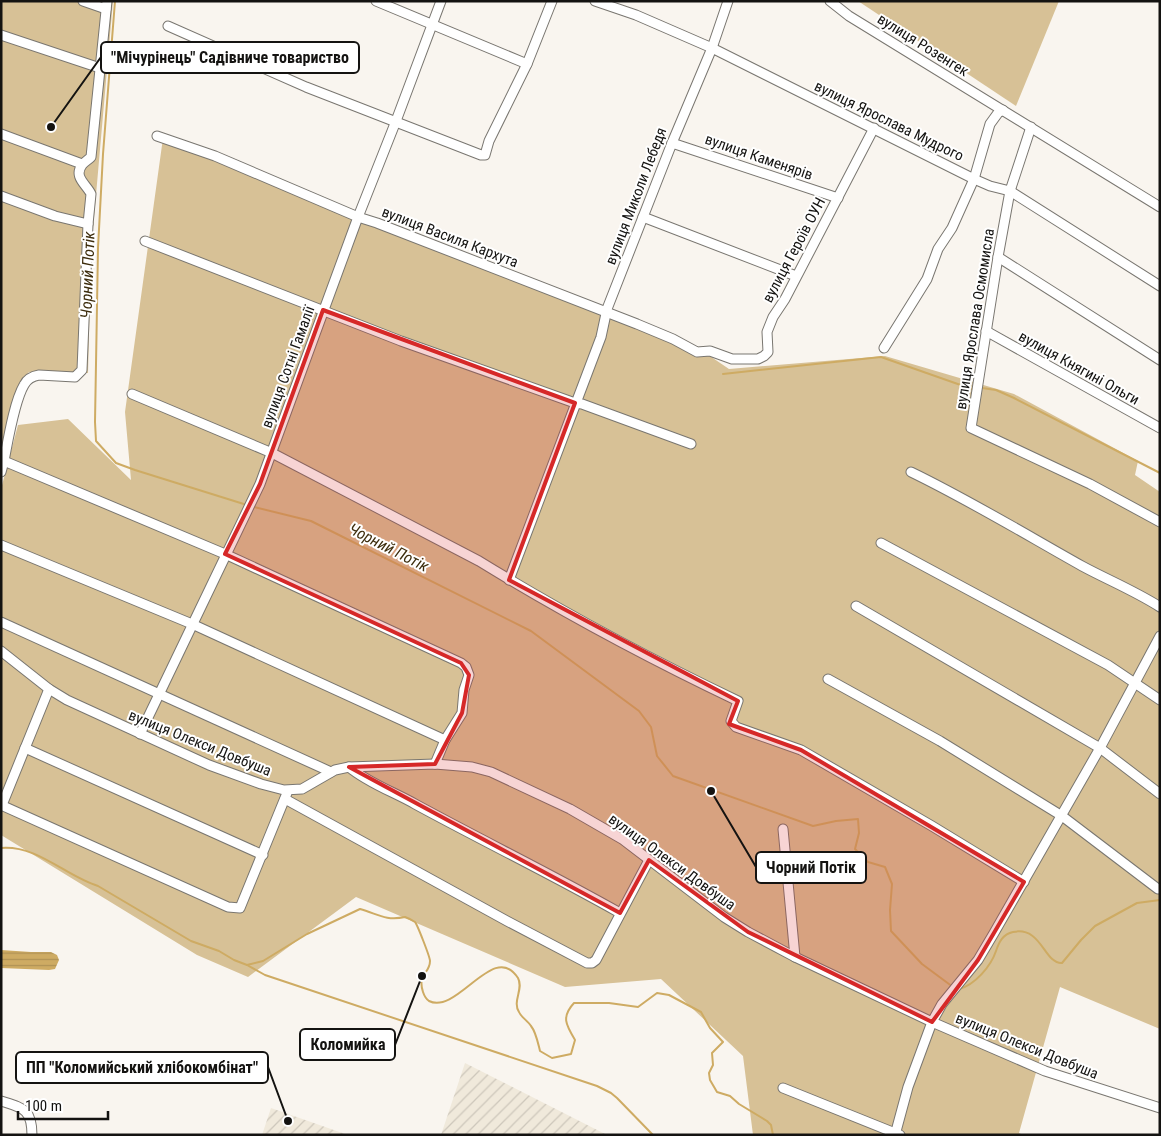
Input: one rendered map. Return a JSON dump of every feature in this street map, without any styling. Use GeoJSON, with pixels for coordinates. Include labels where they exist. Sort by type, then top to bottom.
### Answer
{"type":"FeatureCollection","features":[{"type":"Feature","properties":{"kind":"street"},"geometry":{"type":"LineString","coordinates":[[1,472],[20,395],[27,381],[39,375],[75,377],[82,370],[91,194],[79,177],[79,171],[82,164],[91,157],[106,5],[83,1]]}},
{"type":"Feature","properties":{"kind":"street"},"geometry":{"type":"LineString","coordinates":[[376,1],[527,64]]}},
{"type":"Feature","properties":{"kind":"street","name":"вулиця Сотні Гамалії"},"geometry":{"type":"LineString","coordinates":[[140,734],[272,453],[358,217],[441,1]]}},
{"type":"Feature","properties":{"kind":"street"},"geometry":{"type":"LineString","coordinates":[[168,26],[306,87],[485,155],[489,141],[527,64],[552,1]]}},
{"type":"Feature","properties":{"kind":"street","name":"вулиця Ярослава Мудрого"},"geometry":{"type":"LineString","coordinates":[[595,1],[636,15],[712,48],[974,179],[990,186],[1010,191],[1160,286]]}},
{"type":"Feature","properties":{"kind":"street","name":"вулиця Миколи Лебедя"},"geometry":{"type":"LineString","coordinates":[[509,580],[601,337],[606,313],[672,143],[712,48],[728,1]]}},
{"type":"Feature","properties":{"kind":"street","name":"вулиця Розенгек"},"geometry":{"type":"LineString","coordinates":[[830,1],[849,16],[1031,126],[1160,207]]}},
{"type":"Feature","properties":{"kind":"street"},"geometry":{"type":"LineString","coordinates":[[1,35],[100,68]]}},
{"type":"Feature","properties":{"kind":"street"},"geometry":{"type":"LineString","coordinates":[[884,348],[927,279],[938,249],[952,228],[974,179],[990,124],[998,113],[1003,110]]}},
{"type":"Feature","properties":{"kind":"street","name":"вулиця Ярослава Осмомисла"},"geometry":{"type":"LineString","coordinates":[[1031,126],[1010,191],[971,428],[1090,484],[1160,522]]}},
{"type":"Feature","properties":{"kind":"street","name":"вулиця Героїв ОУН"},"geometry":{"type":"LineString","coordinates":[[732,359],[758,359],[766,355],[769,350],[767,332],[771,321],[785,299],[874,128]]}},
{"type":"Feature","properties":{"kind":"street"},"geometry":{"type":"LineString","coordinates":[[1,134],[82,164]]}},
{"type":"Feature","properties":{"kind":"street","name":"вулиця Василя Кархута"},"geometry":{"type":"LineString","coordinates":[[157,136],[215,156],[358,217],[664,335],[697,352],[710,351],[732,359]]}},
{"type":"Feature","properties":{"kind":"street","name":"вулиця Каменярів"},"geometry":{"type":"LineString","coordinates":[[672,143],[838,198]]}},
{"type":"Feature","properties":{"kind":"street"},"geometry":{"type":"LineString","coordinates":[[1,196],[54,216],[88,224]]}},
{"type":"Feature","properties":{"kind":"street"},"geometry":{"type":"LineString","coordinates":[[643,218],[796,276]]}},
{"type":"Feature","properties":{"kind":"street"},"geometry":{"type":"LineString","coordinates":[[145,241],[402,341],[691,444]]}},
{"type":"Feature","properties":{"kind":"street"},"geometry":{"type":"LineString","coordinates":[[998,257],[1160,360]]}},
{"type":"Feature","properties":{"kind":"street","name":"вулиця Княгині Ольги"},"geometry":{"type":"LineString","coordinates":[[986,331],[1160,428]]}},
{"type":"Feature","properties":{"kind":"street"},"geometry":{"type":"LineString","coordinates":[[132,394],[272,453],[479,561],[509,580],[682,674],[738,701],[731,721],[736,727],[801,750],[1024,882]]}},
{"type":"Feature","properties":{"kind":"street"},"geometry":{"type":"LineString","coordinates":[[4,461],[225,554],[466,667],[469,675],[464,690],[462,713],[445,740],[435,764]]}},
{"type":"Feature","properties":{"kind":"street"},"geometry":{"type":"LineString","coordinates":[[911,472],[940,486],[1084,567],[1160,607]]}},
{"type":"Feature","properties":{"kind":"street"},"geometry":{"type":"LineString","coordinates":[[882,543],[1108,665],[1160,700]]}},
{"type":"Feature","properties":{"kind":"street"},"geometry":{"type":"LineString","coordinates":[[1,545],[192,624],[445,740]]}},
{"type":"Feature","properties":{"kind":"street"},"geometry":{"type":"LineString","coordinates":[[856,606],[1100,748],[1160,794]]}},
{"type":"Feature","properties":{"kind":"street"},"geometry":{"type":"LineString","coordinates":[[1,622],[331,772]]}},
{"type":"Feature","properties":{"kind":"street"},"geometry":{"type":"LineString","coordinates":[[783,1088],[897,1134],[908,1087],[932,1022],[942,1004],[978,960],[1062,816],[1160,636]]}},
{"type":"Feature","properties":{"kind":"street","name":"вулиця Олекси Довбуша"},"geometry":{"type":"LineString","coordinates":[[1,651],[49,689],[67,700],[209,765],[286,795],[302,789],[331,772],[349,767],[435,764],[472,767],[491,772],[591,821],[628,843],[736,925],[795,957],[932,1022],[1046,1071],[1160,1108]]}},
{"type":"Feature","properties":{"kind":"street"},"geometry":{"type":"LineString","coordinates":[[828,679],[940,741],[1062,816],[1158,889]]}},
{"type":"Feature","properties":{"kind":"street"},"geometry":{"type":"LineString","coordinates":[[49,689],[2,805],[228,907],[240,908],[286,795],[507,921],[592,964],[596,960],[649,860]]}},
{"type":"Feature","properties":{"kind":"street"},"geometry":{"type":"LineString","coordinates":[[25,748],[263,855]]}},
{"type":"Feature","properties":{"kind":"street"},"geometry":{"type":"LineString","coordinates":[[349,767],[485,842],[580,890],[620,913]]}},
{"type":"Feature","properties":{"kind":"street"},"geometry":{"type":"LineString","coordinates":[[783,829],[795,957]]}},
{"type":"Feature","properties":{"kind":"street"},"geometry":{"type":"LineString","coordinates":[[1,1101],[22,1108],[28,1113],[31,1121],[32,1135]]}},
{"type":"Feature","properties":{"kind":"highlighted area"},"geometry":{"type":"Polygon","coordinates":[[[323,310],[575,403],[509,580],[738,701],[729,724],[801,750],[1024,882],[978,960],[932,1022],[748,932],[649,860],[620,913],[349,767],[435,764],[462,713],[469,675],[461,663],[225,554],[260,484],[323,310]]]}},
{"type":"Feature","properties":{"kind":"shaded area"},"geometry":{"type":"Polygon","coordinates":[[[1,1],[113,1],[91,252],[88,373],[29,372],[19,385],[1,457],[1,1]]]}},
{"type":"Feature","properties":{"kind":"shaded area"},"geometry":{"type":"Polygon","coordinates":[[[858,1],[1059,1],[1016,106],[858,1]]]}},
{"type":"Feature","properties":{"kind":"shaded area"},"geometry":{"type":"Polygon","coordinates":[[[163,138],[698,348],[729,369],[885,356],[1014,394],[1138,461],[1135,475],[1160,492],[1160,1029],[1060,987],[1019,1133],[1023,1135],[753,1135],[743,1056],[661,979],[565,987],[356,897],[248,977],[197,955],[1,835],[1,489],[18,425],[68,419],[131,480],[125,412],[163,138]]]}},
{"type":"Feature","properties":{"kind":"shaded area"},"geometry":{"type":"Polygon","coordinates":[[[1,950],[51,952],[57,955],[59,960],[55,969],[49,970],[1,968],[1,950]]]}},
{"type":"Feature","properties":{"kind":"shaded area"},"geometry":{"type":"Polygon","coordinates":[[[465,1063],[607,1135],[441,1135],[465,1063]]]}},
{"type":"Feature","properties":{"kind":"shaded area"},"geometry":{"type":"Polygon","coordinates":[[[271,1108],[348,1135],[262,1135],[271,1108]]]}},
{"type":"Feature","properties":{"kind":"waterway","name":"Чорний Потік"},"geometry":{"type":"LineString","coordinates":[[115,1],[98,248],[96,441],[116,463],[247,505]]}},
{"type":"Feature","properties":{"kind":"waterway"},"geometry":{"type":"LineString","coordinates":[[723,374],[881,357],[972,389]]}},
{"type":"Feature","properties":{"kind":"waterway"},"geometry":{"type":"LineString","coordinates":[[982,388],[996,390],[1014,398],[1160,473]]}},
{"type":"Feature","properties":{"kind":"waterway","name":"Чорний Потік"},"geometry":{"type":"LineString","coordinates":[[254,507],[311,521],[531,631],[639,711],[651,727],[657,756],[673,776],[813,826],[858,819],[859,833],[855,849],[868,862],[885,867],[892,884],[891,931],[922,964],[953,987]]}},
{"type":"Feature","properties":{"kind":"waterway"},"geometry":{"type":"LineString","coordinates":[[1,848],[14,848],[39,856],[98,886],[191,941],[219,951],[247,965],[263,961],[307,934],[360,909],[387,918],[406,917],[415,922],[430,961],[422,981],[423,992],[429,1001],[440,1002],[452,998],[487,972],[498,968],[508,969],[518,978],[520,986],[517,1008],[521,1016],[533,1028],[540,1051],[552,1058],[571,1054],[575,1040],[567,1025],[566,1017],[574,1003],[609,1003],[638,1007],[657,993],[669,995],[701,1012],[710,1028],[723,1042],[712,1053],[713,1065],[709,1073],[710,1080],[717,1092],[730,1096],[739,1104],[767,1121],[771,1125],[773,1135]]}},
{"type":"Feature","properties":{"kind":"waterway","name":"Чорний Потік"},"geometry":{"type":"LineString","coordinates":[[959,989],[965,987],[982,974],[994,957],[1002,939],[1010,933],[1023,932],[1030,934],[1037,939],[1051,958],[1056,962],[1062,963],[1095,926],[1137,903],[1160,900]]}},
{"type":"Feature","properties":{"kind":"waterway"},"geometry":{"type":"LineString","coordinates":[[247,965],[265,975],[597,1086],[617,1098],[653,1135]]}},
{"type":"Feature","properties":{"kind":"place","name":"\"Мічурінець\" Садівниче товариство"},"geometry":{"type":"Point","coordinates":[51,127]}},
{"type":"Feature","properties":{"kind":"place","name":"Чорний Потік"},"geometry":{"type":"Point","coordinates":[711,791]}},
{"type":"Feature","properties":{"kind":"place","name":"Коломийка"},"geometry":{"type":"Point","coordinates":[422,976]}},
{"type":"Feature","properties":{"kind":"place","name":"ПП \"Коломийський хлібокомбінат\""},"geometry":{"type":"Point","coordinates":[288,1121]}}]}
